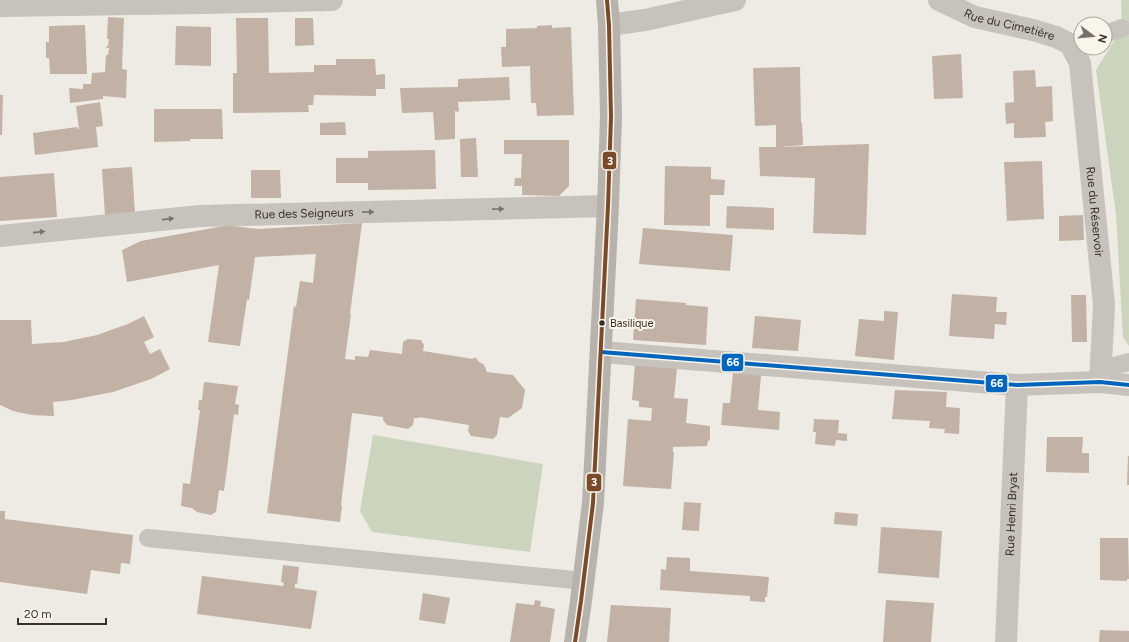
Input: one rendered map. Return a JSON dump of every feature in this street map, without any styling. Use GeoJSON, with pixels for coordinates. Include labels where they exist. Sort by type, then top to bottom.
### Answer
{"type":"FeatureCollection","features":[{"type":"Feature","properties":{"kind":"main road"},"geometry":{"type":"LineString","coordinates":[[575,642],[593,502],[601,352],[611,117],[607,0]]}},
{"type":"Feature","properties":{"kind":"street"},"geometry":{"type":"LineString","coordinates":[[0,6],[332,0]]}},
{"type":"Feature","properties":{"kind":"street"},"geometry":{"type":"LineString","coordinates":[[609,25],[645,20],[735,0]]}},
{"type":"Feature","properties":{"kind":"street","name":"Rue du Cimetière"},"geometry":{"type":"LineString","coordinates":[[938,0],[975,17],[1033,30],[1073,42]]}},
{"type":"Feature","properties":{"kind":"street","name":"Rue du Réservoir"},"geometry":{"type":"LineString","coordinates":[[1079,56],[1104,306],[1100,376]]}},
{"type":"Feature","properties":{"kind":"street","name":"Rue des Seigneurs"},"geometry":{"type":"LineString","coordinates":[[0,236],[200,216],[608,206]]}},
{"type":"Feature","properties":{"kind":"street"},"geometry":{"type":"LineString","coordinates":[[601,352],[1017,386],[1100,376],[1129,385]]}},
{"type":"Feature","properties":{"kind":"street","name":"Rue Henri Bryat"},"geometry":{"type":"LineString","coordinates":[[1006,642],[1017,386]]}},
{"type":"Feature","properties":{"kind":"lane"},"geometry":{"type":"LineString","coordinates":[[1113,31],[1122,28]]}},
{"type":"Feature","properties":{"kind":"lane"},"geometry":{"type":"LineString","coordinates":[[1100,376],[1129,362]]}},
{"type":"Feature","properties":{"kind":"lane"},"geometry":{"type":"LineString","coordinates":[[148,538],[584,580]]}},
{"type":"Feature","properties":{"kind":"green space"},"geometry":{"type":"Polygon","coordinates":[[[1121,0],[1129,0],[1129,346],[1123,337],[1116,215],[1096,70],[1105,56],[1113,56],[1113,43],[1122,28],[1121,0]]]}},
{"type":"Feature","properties":{"kind":"green space"},"geometry":{"type":"Polygon","coordinates":[[[373,435],[543,464],[530,552],[372,532],[360,511],[373,435]]]}},
{"type":"Feature","properties":{"kind":"building"},"geometry":{"type":"Polygon","coordinates":[[[108,17],[124,18],[122,69],[127,70],[126,98],[103,96],[103,99],[70,103],[69,88],[83,89],[83,84],[91,84],[92,73],[105,72],[106,55],[108,55],[109,48],[106,48],[108,46],[109,39],[107,39],[108,17]]]}},
{"type":"Feature","properties":{"kind":"building"},"geometry":{"type":"Polygon","coordinates":[[[236,18],[268,18],[269,73],[314,72],[314,65],[336,65],[336,59],[375,59],[376,75],[385,74],[385,89],[376,89],[376,96],[314,95],[313,105],[308,105],[309,112],[233,113],[233,73],[237,73],[236,18]]]}},
{"type":"Feature","properties":{"kind":"building"},"geometry":{"type":"Polygon","coordinates":[[[295,18],[313,18],[314,45],[295,46],[295,18]]]}},
{"type":"Feature","properties":{"kind":"building"},"geometry":{"type":"Polygon","coordinates":[[[85,25],[87,74],[50,74],[49,58],[46,58],[46,42],[49,42],[49,26],[85,25]]]}},
{"type":"Feature","properties":{"kind":"building"},"geometry":{"type":"Polygon","coordinates":[[[552,25],[552,28],[571,27],[574,115],[537,116],[536,103],[531,103],[530,66],[502,67],[501,47],[506,47],[506,29],[537,28],[537,26],[552,25]]]}},
{"type":"Feature","properties":{"kind":"building"},"geometry":{"type":"Polygon","coordinates":[[[176,26],[211,27],[211,66],[175,65],[176,26]]]}},
{"type":"Feature","properties":{"kind":"building"},"geometry":{"type":"Polygon","coordinates":[[[961,54],[963,98],[934,99],[932,56],[961,54]]]}},
{"type":"Feature","properties":{"kind":"building"},"geometry":{"type":"Polygon","coordinates":[[[800,67],[803,145],[778,147],[869,144],[866,235],[813,233],[815,178],[760,176],[759,147],[776,147],[776,125],[755,126],[753,68],[800,67]]]}},
{"type":"Feature","properties":{"kind":"building"},"geometry":{"type":"Polygon","coordinates":[[[1035,70],[1036,87],[1052,86],[1053,121],[1045,122],[1046,137],[1014,138],[1014,123],[1006,124],[1005,103],[1014,102],[1013,71],[1035,70]]]}},
{"type":"Feature","properties":{"kind":"building"},"geometry":{"type":"Polygon","coordinates":[[[509,77],[510,100],[458,102],[459,112],[455,111],[455,139],[435,140],[433,112],[402,113],[400,88],[458,87],[458,79],[509,77]]]}},
{"type":"Feature","properties":{"kind":"building"},"geometry":{"type":"Polygon","coordinates":[[[0,95],[3,95],[2,135],[0,135],[0,95]]]}},
{"type":"Feature","properties":{"kind":"building"},"geometry":{"type":"Polygon","coordinates":[[[100,102],[103,126],[96,127],[98,147],[35,155],[33,133],[77,127],[79,129],[76,106],[100,102]]]}},
{"type":"Feature","properties":{"kind":"building"},"geometry":{"type":"Polygon","coordinates":[[[154,109],[222,109],[223,139],[190,139],[190,141],[154,142],[154,109]]]}},
{"type":"Feature","properties":{"kind":"building"},"geometry":{"type":"Polygon","coordinates":[[[345,122],[346,135],[320,135],[320,123],[345,122]]]}},
{"type":"Feature","properties":{"kind":"building"},"geometry":{"type":"Polygon","coordinates":[[[476,138],[478,177],[461,177],[460,139],[476,138]]]}},
{"type":"Feature","properties":{"kind":"building"},"geometry":{"type":"Polygon","coordinates":[[[504,140],[569,140],[569,186],[559,196],[522,195],[522,186],[514,186],[515,178],[521,178],[522,154],[504,154],[504,140]]]}},
{"type":"Feature","properties":{"kind":"building"},"geometry":{"type":"Polygon","coordinates":[[[435,150],[436,189],[368,190],[368,183],[336,183],[336,158],[368,158],[368,151],[435,150]]]}},
{"type":"Feature","properties":{"kind":"building"},"geometry":{"type":"Polygon","coordinates":[[[1042,161],[1044,219],[1007,221],[1004,162],[1042,161]]]}},
{"type":"Feature","properties":{"kind":"building"},"geometry":{"type":"Polygon","coordinates":[[[665,166],[711,167],[711,179],[725,180],[724,195],[710,195],[710,226],[664,225],[665,166]]]}},
{"type":"Feature","properties":{"kind":"building"},"geometry":{"type":"Polygon","coordinates":[[[132,167],[135,214],[105,216],[102,169],[132,167]]]}},
{"type":"Feature","properties":{"kind":"building"},"geometry":{"type":"Polygon","coordinates":[[[251,170],[280,170],[281,198],[251,198],[251,170]]]}},
{"type":"Feature","properties":{"kind":"building"},"geometry":{"type":"Polygon","coordinates":[[[54,173],[57,217],[0,221],[0,177],[54,173]]]}},
{"type":"Feature","properties":{"kind":"building"},"geometry":{"type":"Polygon","coordinates":[[[727,206],[774,208],[774,230],[726,228],[727,206]]]}},
{"type":"Feature","properties":{"kind":"building"},"geometry":{"type":"Polygon","coordinates":[[[1083,215],[1084,240],[1059,241],[1059,216],[1083,215]]]}},
{"type":"Feature","properties":{"kind":"building"},"geometry":{"type":"Polygon","coordinates":[[[362,223],[345,359],[355,360],[355,356],[368,357],[370,350],[402,354],[403,342],[408,339],[421,340],[424,345],[423,351],[473,359],[477,358],[477,360],[484,365],[487,372],[513,375],[525,390],[522,408],[508,418],[500,417],[497,435],[493,439],[471,436],[468,431],[469,425],[419,417],[414,418],[413,425],[408,429],[387,425],[383,420],[383,417],[352,413],[340,522],[267,513],[294,306],[296,307],[300,281],[313,283],[316,254],[255,257],[249,300],[247,299],[240,346],[208,342],[219,265],[127,282],[122,250],[141,241],[224,225],[258,229],[362,223]]]}},
{"type":"Feature","properties":{"kind":"building"},"geometry":{"type":"Polygon","coordinates":[[[643,228],[733,235],[730,271],[639,264],[643,228]]]}},
{"type":"Feature","properties":{"kind":"building"},"geometry":{"type":"Polygon","coordinates":[[[952,294],[997,297],[996,312],[1007,312],[1006,325],[995,324],[994,339],[949,336],[952,294]]]}},
{"type":"Feature","properties":{"kind":"building"},"geometry":{"type":"Polygon","coordinates":[[[1071,295],[1086,295],[1087,342],[1072,342],[1071,295]]]}},
{"type":"Feature","properties":{"kind":"building"},"geometry":{"type":"Polygon","coordinates":[[[636,299],[686,303],[686,305],[708,307],[706,345],[633,340],[636,299]]]}},
{"type":"Feature","properties":{"kind":"building"},"geometry":{"type":"Polygon","coordinates":[[[884,311],[898,312],[894,360],[855,356],[859,319],[884,321],[884,311]]]}},
{"type":"Feature","properties":{"kind":"building"},"geometry":{"type":"Polygon","coordinates":[[[144,316],[154,337],[144,342],[150,354],[160,349],[170,369],[151,379],[113,392],[53,402],[54,416],[32,415],[13,411],[0,405],[0,320],[31,320],[32,344],[64,342],[97,335],[128,324],[144,316]]]}},
{"type":"Feature","properties":{"kind":"building"},"geometry":{"type":"Polygon","coordinates":[[[755,316],[801,320],[798,351],[752,348],[755,316]]]}},
{"type":"Feature","properties":{"kind":"building"},"geometry":{"type":"Polygon","coordinates":[[[635,364],[677,368],[674,398],[688,399],[686,423],[710,426],[710,441],[708,440],[707,446],[673,447],[674,452],[671,489],[623,486],[628,419],[651,421],[652,408],[639,407],[639,401],[632,400],[635,364]]]}},
{"type":"Feature","properties":{"kind":"building"},"geometry":{"type":"Polygon","coordinates":[[[733,373],[761,375],[758,410],[780,412],[779,430],[721,425],[723,403],[730,403],[733,373]]]}},
{"type":"Feature","properties":{"kind":"building"},"geometry":{"type":"Polygon","coordinates":[[[204,382],[238,386],[235,404],[239,405],[238,415],[234,414],[224,491],[219,490],[216,512],[211,515],[197,512],[192,508],[181,506],[183,483],[190,484],[200,410],[198,410],[199,400],[202,400],[204,382]]]}},
{"type":"Feature","properties":{"kind":"building"},"geometry":{"type":"Polygon","coordinates":[[[895,390],[947,392],[946,407],[960,408],[959,434],[944,433],[945,429],[929,428],[930,421],[892,419],[895,390]]]}},
{"type":"Feature","properties":{"kind":"building"},"geometry":{"type":"Polygon","coordinates":[[[814,419],[839,420],[838,433],[847,434],[847,441],[836,440],[835,446],[815,444],[816,432],[813,432],[814,419]]]}},
{"type":"Feature","properties":{"kind":"building"},"geometry":{"type":"Polygon","coordinates":[[[1047,437],[1083,437],[1082,453],[1089,453],[1089,473],[1046,472],[1047,437]]]}},
{"type":"Feature","properties":{"kind":"building"},"geometry":{"type":"Polygon","coordinates":[[[1128,456],[1129,485],[1127,485],[1128,456]]]}},
{"type":"Feature","properties":{"kind":"building"},"geometry":{"type":"Polygon","coordinates":[[[684,502],[701,503],[699,531],[682,530],[684,502]]]}},
{"type":"Feature","properties":{"kind":"building"},"geometry":{"type":"Polygon","coordinates":[[[0,511],[5,511],[5,519],[133,535],[130,564],[121,563],[120,574],[91,570],[87,594],[0,582],[0,511]]]}},
{"type":"Feature","properties":{"kind":"building"},"geometry":{"type":"Polygon","coordinates":[[[835,512],[858,514],[857,526],[834,524],[835,512]]]}},
{"type":"Feature","properties":{"kind":"building"},"geometry":{"type":"Polygon","coordinates":[[[881,527],[942,531],[939,578],[878,573],[881,527]]]}},
{"type":"Feature","properties":{"kind":"building"},"geometry":{"type":"Polygon","coordinates":[[[1100,538],[1128,538],[1129,579],[1127,579],[1127,581],[1100,580],[1100,538]]]}},
{"type":"Feature","properties":{"kind":"building"},"geometry":{"type":"Polygon","coordinates":[[[667,557],[690,558],[690,571],[769,577],[765,602],[750,601],[750,596],[660,590],[661,569],[666,570],[667,557]]]}},
{"type":"Feature","properties":{"kind":"building"},"geometry":{"type":"Polygon","coordinates":[[[283,565],[299,567],[297,584],[295,584],[295,588],[317,591],[311,629],[197,614],[202,576],[283,586],[284,583],[281,582],[283,565]]]}},
{"type":"Feature","properties":{"kind":"building"},"geometry":{"type":"Polygon","coordinates":[[[423,593],[450,598],[445,624],[419,620],[423,593]]]}},
{"type":"Feature","properties":{"kind":"building"},"geometry":{"type":"Polygon","coordinates":[[[535,600],[541,601],[540,606],[555,609],[550,642],[510,642],[516,603],[534,605],[535,600]]]}},
{"type":"Feature","properties":{"kind":"building"},"geometry":{"type":"Polygon","coordinates":[[[886,600],[934,603],[931,642],[883,642],[886,600]]]}},
{"type":"Feature","properties":{"kind":"building"},"geometry":{"type":"Polygon","coordinates":[[[611,605],[671,608],[669,642],[607,642],[611,605]]]}},
{"type":"Feature","properties":{"kind":"building"},"geometry":{"type":"Polygon","coordinates":[[[1100,630],[1129,631],[1129,642],[1099,642],[1100,630]]]}},
{"type":"Feature","properties":{"kind":"transit line","name":"3"},"geometry":{"type":"LineString","coordinates":[[575,642],[593,503],[608,206],[611,117],[607,0]]}},
{"type":"Feature","properties":{"kind":"transit line","name":"66"},"geometry":{"type":"LineString","coordinates":[[601,352],[1017,385],[1100,382],[1129,385]]}},
{"type":"Feature","properties":{"kind":"place","name":"Basilique"},"geometry":{"type":"Point","coordinates":[602,323]}}]}
